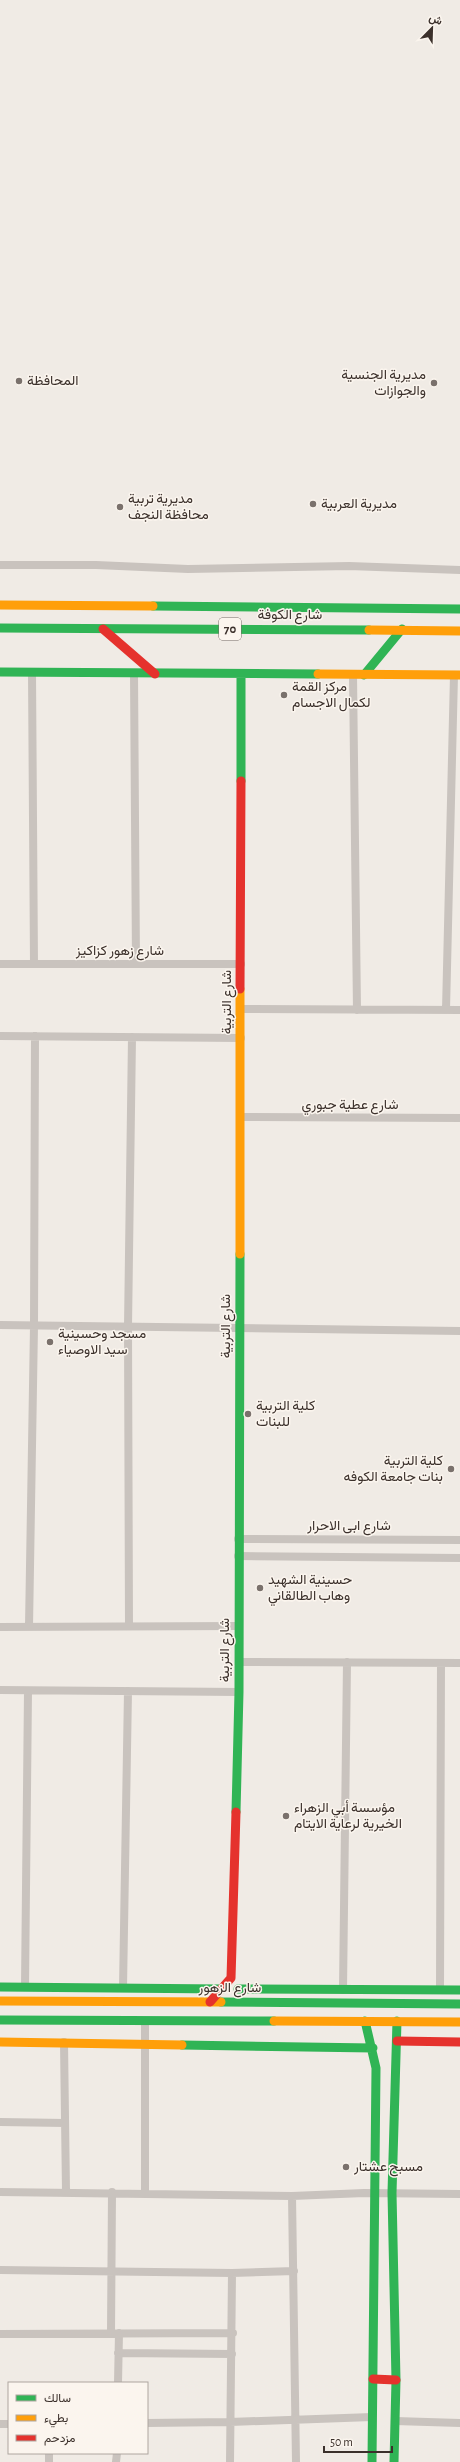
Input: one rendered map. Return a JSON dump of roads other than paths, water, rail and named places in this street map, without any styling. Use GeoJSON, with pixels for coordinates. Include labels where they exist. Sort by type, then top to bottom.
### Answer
{"type":"FeatureCollection","features":[{"type":"Feature","properties":{"kind":"main road","name":"شارع الكوفة"},"geometry":{"type":"LineString","coordinates":[[0,605],[460,609]]}},
{"type":"Feature","properties":{"kind":"main road","name":"شارع الكوفة"},"geometry":{"type":"LineString","coordinates":[[0,628],[402,629],[460,631]]}},
{"type":"Feature","properties":{"kind":"main road"},"geometry":{"type":"LineString","coordinates":[[103,629],[155,674]]}},
{"type":"Feature","properties":{"kind":"main road"},"geometry":{"type":"LineString","coordinates":[[364,675],[402,629]]}},
{"type":"Feature","properties":{"kind":"main road"},"geometry":{"type":"LineString","coordinates":[[0,672],[457,675]]}},
{"type":"Feature","properties":{"kind":"main road","name":"شارع التربية"},"geometry":{"type":"LineString","coordinates":[[231,1978],[239,1692],[238,1539],[240,1328],[241,674]]}},
{"type":"Feature","properties":{"kind":"main road"},"geometry":{"type":"LineString","coordinates":[[210,2002],[223,1989],[231,1978],[238,1989],[246,1997],[258,2002]]}},
{"type":"Feature","properties":{"kind":"main road"},"geometry":{"type":"LineString","coordinates":[[0,1987],[223,1989]]}},
{"type":"Feature","properties":{"kind":"main road"},"geometry":{"type":"LineString","coordinates":[[238,1989],[460,1990]]}},
{"type":"Feature","properties":{"kind":"main road","name":"شارع الزهور"},"geometry":{"type":"LineString","coordinates":[[0,2001],[460,2004]]}},
{"type":"Feature","properties":{"kind":"main road"},"geometry":{"type":"LineString","coordinates":[[36,2002],[42,2010],[38,2020]]}},
{"type":"Feature","properties":{"kind":"main road"},"geometry":{"type":"LineString","coordinates":[[66,2002],[64,2012],[69,2020]]}},
{"type":"Feature","properties":{"kind":"main road"},"geometry":{"type":"LineString","coordinates":[[0,2020],[460,2022]]}},
{"type":"Feature","properties":{"kind":"main road"},"geometry":{"type":"LineString","coordinates":[[394,2462],[396,2380],[392,2193],[397,2021]]}},
{"type":"Feature","properties":{"kind":"main road"},"geometry":{"type":"LineString","coordinates":[[365,2022],[373,2048],[376,2068],[372,2462]]}},
{"type":"Feature","properties":{"kind":"main road"},"geometry":{"type":"LineString","coordinates":[[0,2042],[146,2043],[373,2048]]}},
{"type":"Feature","properties":{"kind":"main road"},"geometry":{"type":"LineString","coordinates":[[397,2042],[460,2042]]}},
{"type":"Feature","properties":{"kind":"main road"},"geometry":{"type":"LineString","coordinates":[[374,2215],[393,2214]]}},
{"type":"Feature","properties":{"kind":"main road"},"geometry":{"type":"LineString","coordinates":[[373,2379],[396,2380]]}},
{"type":"Feature","properties":{"kind":"street"},"geometry":{"type":"LineString","coordinates":[[0,565],[96,565],[188,569],[349,566],[460,570]]}},
{"type":"Feature","properties":{"kind":"street"},"geometry":{"type":"LineString","coordinates":[[32,672],[34,964]]}},
{"type":"Feature","properties":{"kind":"street"},"geometry":{"type":"LineString","coordinates":[[134,673],[136,964]]}},
{"type":"Feature","properties":{"kind":"street"},"geometry":{"type":"LineString","coordinates":[[353,675],[357,1010]]}},
{"type":"Feature","properties":{"kind":"street"},"geometry":{"type":"LineString","coordinates":[[446,1010],[457,675]]}},
{"type":"Feature","properties":{"kind":"street","name":"شارع زهور كزاكيز"},"geometry":{"type":"LineString","coordinates":[[0,964],[241,964]]}},
{"type":"Feature","properties":{"kind":"street"},"geometry":{"type":"LineString","coordinates":[[241,1009],[460,1010]]}},
{"type":"Feature","properties":{"kind":"street"},"geometry":{"type":"LineString","coordinates":[[0,1036],[241,1038]]}},
{"type":"Feature","properties":{"kind":"street"},"geometry":{"type":"LineString","coordinates":[[29,1626],[34,1326],[35,1036]]}},
{"type":"Feature","properties":{"kind":"street"},"geometry":{"type":"LineString","coordinates":[[129,1626],[128,1327],[132,1037]]}},
{"type":"Feature","properties":{"kind":"street","name":"شارع عطية جبوري"},"geometry":{"type":"LineString","coordinates":[[240,1117],[460,1118]]}},
{"type":"Feature","properties":{"kind":"street"},"geometry":{"type":"LineString","coordinates":[[0,1325],[460,1331]]}},
{"type":"Feature","properties":{"kind":"street","name":"شارع ابی الاحرار"},"geometry":{"type":"LineString","coordinates":[[238,1539],[460,1540]]}},
{"type":"Feature","properties":{"kind":"street"},"geometry":{"type":"LineString","coordinates":[[238,1556],[460,1558]]}},
{"type":"Feature","properties":{"kind":"street"},"geometry":{"type":"LineString","coordinates":[[0,1626],[239,1626]]}},
{"type":"Feature","properties":{"kind":"street"},"geometry":{"type":"LineString","coordinates":[[239,1662],[460,1663]]}},
{"type":"Feature","properties":{"kind":"street"},"geometry":{"type":"LineString","coordinates":[[343,1990],[347,1662]]}},
{"type":"Feature","properties":{"kind":"street"},"geometry":{"type":"LineString","coordinates":[[440,1990],[441,1663]]}},
{"type":"Feature","properties":{"kind":"street"},"geometry":{"type":"LineString","coordinates":[[0,1690],[239,1692]]}},
{"type":"Feature","properties":{"kind":"street"},"geometry":{"type":"LineString","coordinates":[[25,1987],[28,1691]]}},
{"type":"Feature","properties":{"kind":"street"},"geometry":{"type":"LineString","coordinates":[[123,1988],[128,1691]]}},
{"type":"Feature","properties":{"kind":"street"},"geometry":{"type":"LineString","coordinates":[[145,2021],[145,2193]]}},
{"type":"Feature","properties":{"kind":"street"},"geometry":{"type":"LineString","coordinates":[[64,2042],[66,2192]]}},
{"type":"Feature","properties":{"kind":"street"},"geometry":{"type":"LineString","coordinates":[[0,2122],[65,2123]]}},
{"type":"Feature","properties":{"kind":"street"},"geometry":{"type":"LineString","coordinates":[[0,2192],[112,2192],[292,2196],[374,2193],[460,2194]]}},
{"type":"Feature","properties":{"kind":"street"},"geometry":{"type":"LineString","coordinates":[[112,2192],[111,2271],[115,2333],[118,2353],[118,2382]]}},
{"type":"Feature","properties":{"kind":"street"},"geometry":{"type":"LineString","coordinates":[[292,2196],[297,2420],[296,2462]]}},
{"type":"Feature","properties":{"kind":"street"},"geometry":{"type":"LineString","coordinates":[[0,2270],[232,2273],[294,2271]]}},
{"type":"Feature","properties":{"kind":"street"},"geometry":{"type":"LineString","coordinates":[[230,2462],[232,2273]]}},
{"type":"Feature","properties":{"kind":"street"},"geometry":{"type":"LineString","coordinates":[[0,2334],[232,2333]]}},
{"type":"Feature","properties":{"kind":"street"},"geometry":{"type":"LineString","coordinates":[[118,2353],[232,2354]]}},
{"type":"Feature","properties":{"kind":"street"},"geometry":{"type":"LineString","coordinates":[[148,2423],[230,2422],[372,2417]]}},
{"type":"Feature","properties":{"kind":"street"},"geometry":{"type":"LineString","coordinates":[[395,2421],[460,2423]]}},
{"type":"Feature","properties":{"kind":"place","name":"المحافظة"},"geometry":{"type":"Point","coordinates":[19,381]}},
{"type":"Feature","properties":{"kind":"place","name":"مديرية الجنسية والجوازات"},"geometry":{"type":"Point","coordinates":[434,383]}},
{"type":"Feature","properties":{"kind":"place","name":"مديرية العربية"},"geometry":{"type":"Point","coordinates":[313,504]}},
{"type":"Feature","properties":{"kind":"place","name":"مديرية تربية محافظة النجف"},"geometry":{"type":"Point","coordinates":[120,507]}},
{"type":"Feature","properties":{"kind":"place","name":"مركز القمة لكمال الاجسام"},"geometry":{"type":"Point","coordinates":[284,695]}},
{"type":"Feature","properties":{"kind":"place","name":"مسجد وحسينية سيد الاوصياء"},"geometry":{"type":"Point","coordinates":[50,1342]}},
{"type":"Feature","properties":{"kind":"place","name":"كلية التربية للبنات"},"geometry":{"type":"Point","coordinates":[248,1414]}},
{"type":"Feature","properties":{"kind":"place","name":"كلية التربية بنات جامعة الكوفه"},"geometry":{"type":"Point","coordinates":[451,1469]}},
{"type":"Feature","properties":{"kind":"place","name":"حسينية الشهيد وهاب الطالقاني"},"geometry":{"type":"Point","coordinates":[260,1588]}},
{"type":"Feature","properties":{"kind":"place","name":"مؤسسة أبي الزهراء الخيرية لرعاية الايتام"},"geometry":{"type":"Point","coordinates":[286,1816]}},
{"type":"Feature","properties":{"kind":"place","name":"مسبح عشتار"},"geometry":{"type":"Point","coordinates":[346,2167]}}]}
